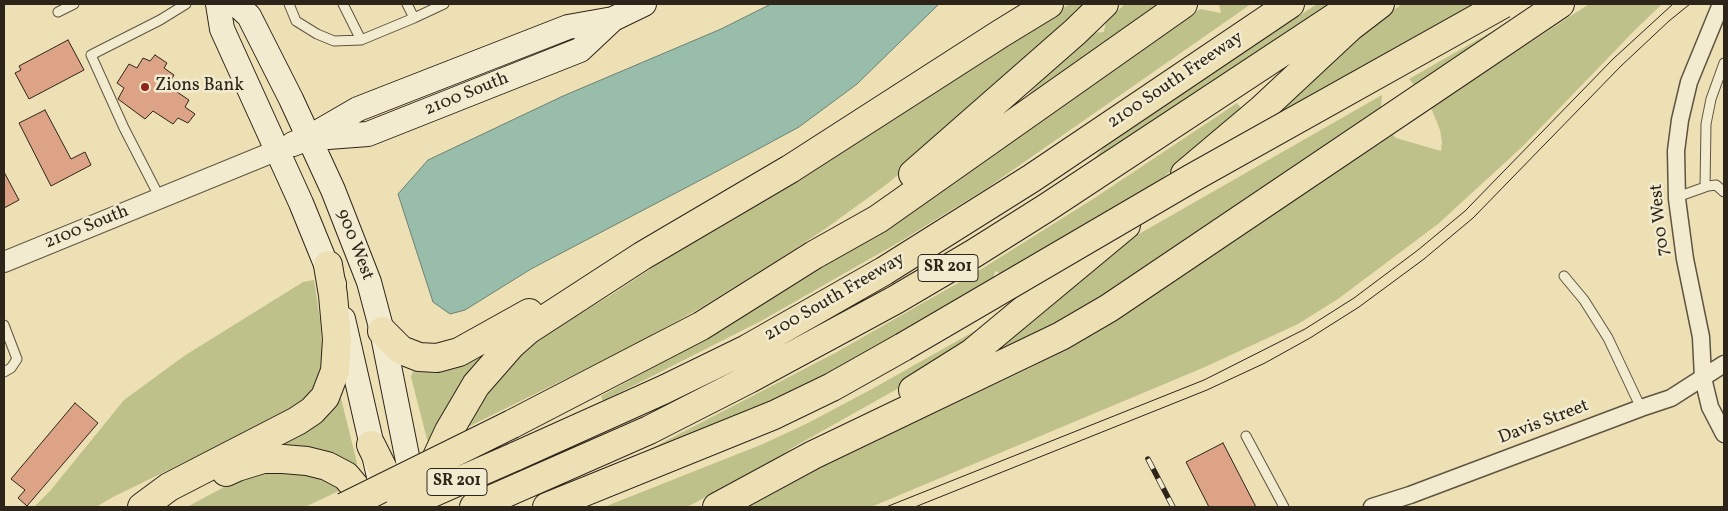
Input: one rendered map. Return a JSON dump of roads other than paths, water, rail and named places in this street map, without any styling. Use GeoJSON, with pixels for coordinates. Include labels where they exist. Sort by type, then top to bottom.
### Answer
{"type":"FeatureCollection","features":[{"type":"Feature","properties":{"kind":"highway"},"geometry":{"type":"LineString","coordinates":[[405,506],[429,473],[448,432],[476,385],[493,364],[528,330],[642,256],[790,169],[1049,4]]}},
{"type":"Feature","properties":{"kind":"highway"},"geometry":{"type":"LineString","coordinates":[[873,215],[945,147],[1104,4]]}},
{"type":"Feature","properties":{"kind":"highway"},"geometry":{"type":"LineString","coordinates":[[344,507],[512,424],[701,326],[814,255],[1183,4]]}},
{"type":"Feature","properties":{"kind":"highway","name":"2100 South Freeway"},"geometry":{"type":"LineString","coordinates":[[405,506],[663,390],[747,349],[884,271],[1032,178],[1290,4]]}},
{"type":"Feature","properties":{"kind":"highway","name":"2100 South Freeway"},"geometry":{"type":"LineString","coordinates":[[474,507],[657,425],[750,379],[895,300],[1046,208],[1355,4]]}},
{"type":"Feature","properties":{"kind":"highway"},"geometry":{"type":"LineString","coordinates":[[814,455],[972,353],[1246,123],[1350,27],[1380,4]]}},
{"type":"Feature","properties":{"kind":"highway"},"geometry":{"type":"LineString","coordinates":[[548,507],[774,415],[832,387],[1192,178],[1503,4]]}},
{"type":"Feature","properties":{"kind":"highway"},"geometry":{"type":"LineString","coordinates":[[717,507],[814,455],[1061,336],[1109,308],[1560,4]]}},
{"type":"Feature","properties":{"kind":"highway"},"geometry":{"type":"LineString","coordinates":[[382,331],[401,350],[412,355],[427,358],[448,356],[480,342],[580,283],[642,256]]}},
{"type":"Feature","properties":{"kind":"highway"},"geometry":{"type":"LineString","coordinates":[[142,507],[170,487],[297,421],[312,411],[325,397],[335,371],[336,339],[333,295],[328,265]]}},
{"type":"Feature","properties":{"kind":"highway"},"geometry":{"type":"LineString","coordinates":[[371,446],[385,474],[405,506]]}},
{"type":"Feature","properties":{"kind":"highway"},"geometry":{"type":"LineString","coordinates":[[156,507],[237,467],[263,460],[283,459],[307,461],[327,466],[346,476],[372,507]]}},
{"type":"Feature","properties":{"kind":"highway"},"geometry":{"type":"LineString","coordinates":[[405,506],[408,459]]}},
{"type":"Feature","properties":{"kind":"main road","name":"900 West"},"geometry":{"type":"LineString","coordinates":[[218,4],[222,29],[278,150],[328,265],[339,299],[371,446]]}},
{"type":"Feature","properties":{"kind":"main road","name":"900 West"},"geometry":{"type":"LineString","coordinates":[[236,4],[249,16],[333,190],[369,282],[382,331],[408,459]]}},
{"type":"Feature","properties":{"kind":"main road","name":"2100 South"},"geometry":{"type":"LineString","coordinates":[[278,150],[308,138],[358,110],[568,27],[644,4]]}},
{"type":"Feature","properties":{"kind":"street","name":"700 West"},"geometry":{"type":"LineString","coordinates":[[1721,4],[1690,82],[1680,120],[1676,151],[1677,197],[1685,259],[1701,337],[1703,378],[1710,407],[1724,434]]}},
{"type":"Feature","properties":{"kind":"street","name":"2100 South"},"geometry":{"type":"LineString","coordinates":[[4,262],[278,150]]}},
{"type":"Feature","properties":{"kind":"street","name":"Davis Street"},"geometry":{"type":"LineString","coordinates":[[1372,507],[1410,496],[1671,398],[1724,364]]}},
{"type":"Feature","properties":{"kind":"lane"},"geometry":{"type":"LineString","coordinates":[[58,12],[74,4]]}},
{"type":"Feature","properties":{"kind":"lane"},"geometry":{"type":"LineString","coordinates":[[160,198],[124,128],[91,55],[160,20],[186,4]]}},
{"type":"Feature","properties":{"kind":"lane"},"geometry":{"type":"LineString","coordinates":[[289,4],[296,21],[317,34],[334,41],[361,40],[444,4]]}},
{"type":"Feature","properties":{"kind":"lane"},"geometry":{"type":"LineString","coordinates":[[343,4],[361,40]]}},
{"type":"Feature","properties":{"kind":"lane"},"geometry":{"type":"LineString","coordinates":[[407,4],[414,18]]}},
{"type":"Feature","properties":{"kind":"lane"},"geometry":{"type":"LineString","coordinates":[[1705,187],[1706,124],[1711,98],[1724,63]]}},
{"type":"Feature","properties":{"kind":"lane"},"geometry":{"type":"LineString","coordinates":[[1677,197],[1720,183],[1724,192]]}},
{"type":"Feature","properties":{"kind":"lane"},"geometry":{"type":"LineString","coordinates":[[1564,276],[1584,300],[1608,338],[1641,408]]}},
{"type":"Feature","properties":{"kind":"lane"},"geometry":{"type":"LineString","coordinates":[[4,325],[17,359],[4,372]]}},
{"type":"Feature","properties":{"kind":"lane"},"geometry":{"type":"LineString","coordinates":[[1246,436],[1284,507]]}},
{"type":"Feature","properties":{"kind":"tram line"},"geometry":{"type":"LineString","coordinates":[[886,507],[1204,380],[1305,329],[1354,298],[1418,250],[1465,211],[1613,59],[1673,4]]}},
{"type":"Feature","properties":{"kind":"tram line"},"geometry":{"type":"LineString","coordinates":[[915,507],[1207,390],[1265,363],[1310,338],[1359,307],[1424,259],[1473,218],[1621,66],[1690,4]]}},
{"type":"Feature","properties":{"kind":"railway"},"geometry":{"type":"LineString","coordinates":[[1148,459],[1173,507]]}},
{"type":"Feature","properties":{"kind":"place","name":"Zions Bank"},"geometry":{"type":"Point","coordinates":[145,87]}}]}
